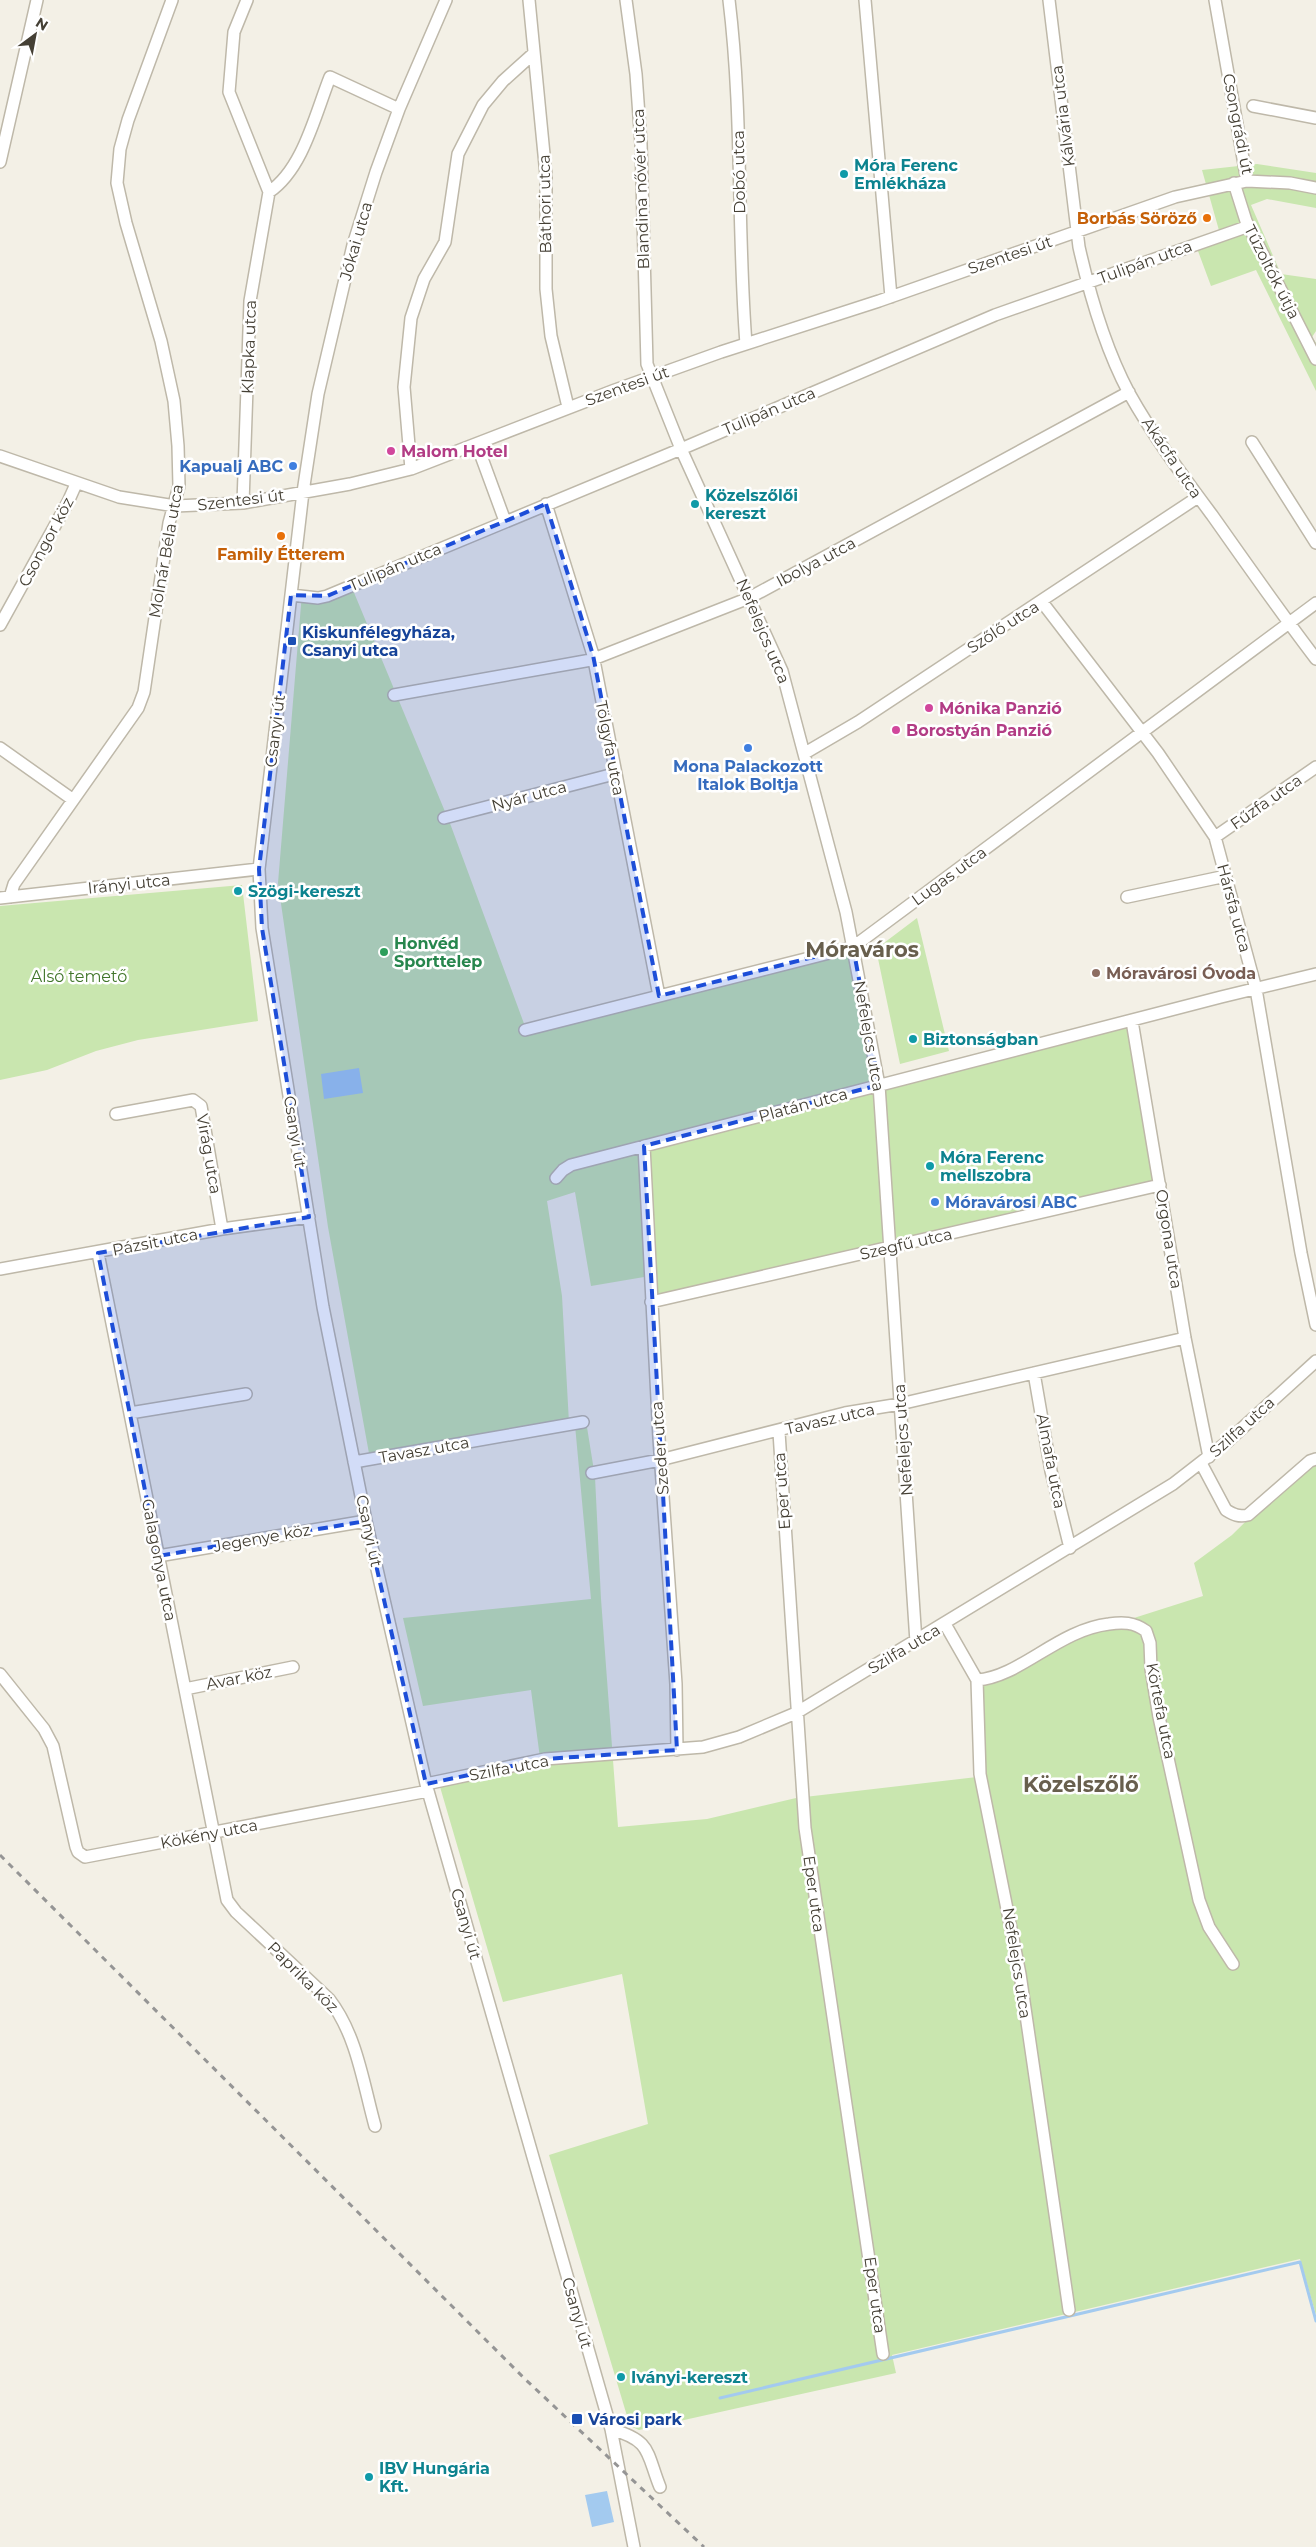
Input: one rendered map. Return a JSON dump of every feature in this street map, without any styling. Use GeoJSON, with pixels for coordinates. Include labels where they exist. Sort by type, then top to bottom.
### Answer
{"type":"FeatureCollection","features":[{"type":"Feature","properties":{"kind":"street"},"geometry":{"type":"LineString","coordinates":[[0,162],[37,0]]}},
{"type":"Feature","properties":{"kind":"street","name":"Molnár Béla utca"},"geometry":{"type":"LineString","coordinates":[[5,898],[72,799],[138,708],[144,692],[169,523],[179,486],[174,401],[161,341],[126,223],[117,183],[120,149],[128,120],[172,0]]}},
{"type":"Feature","properties":{"kind":"street"},"geometry":{"type":"LineString","coordinates":[[247,0],[234,32],[229,92],[269,192],[284,183],[297,162],[330,77],[399,110]]}},
{"type":"Feature","properties":{"kind":"street","name":"Jókai utca"},"geometry":{"type":"LineString","coordinates":[[303,492],[318,394],[353,246],[399,110],[446,0]]}},
{"type":"Feature","properties":{"kind":"street","name":"Báthori utca"},"geometry":{"type":"LineString","coordinates":[[530,0],[533,54],[546,174],[546,289],[550,336],[568,407]]}},
{"type":"Feature","properties":{"kind":"street","name":"Blandina nővér utca"},"geometry":{"type":"LineString","coordinates":[[626,0],[636,74],[641,144],[646,364],[650,377]]}},
{"type":"Feature","properties":{"kind":"street","name":"Dobó utca"},"geometry":{"type":"LineString","coordinates":[[729,0],[739,124],[740,271],[746,344]]}},
{"type":"Feature","properties":{"kind":"street"},"geometry":{"type":"LineString","coordinates":[[864,0],[891,297]]}},
{"type":"Feature","properties":{"kind":"street","name":"Kálvária utca"},"geometry":{"type":"LineString","coordinates":[[1049,0],[1077,232]]}},
{"type":"Feature","properties":{"kind":"street","name":"Csongrádi út"},"geometry":{"type":"LineString","coordinates":[[1215,0],[1247,181],[1290,183],[1316,188]]}},
{"type":"Feature","properties":{"kind":"street"},"geometry":{"type":"LineString","coordinates":[[411,469],[404,387],[411,318],[424,279],[444,242],[458,154],[483,105],[503,80],[533,54]]}},
{"type":"Feature","properties":{"kind":"street","name":"Csongrádi út"},"geometry":{"type":"LineString","coordinates":[[1253,106],[1316,118]]}},
{"type":"Feature","properties":{"kind":"street","name":"Szentesi út"},"geometry":{"type":"LineString","coordinates":[[0,456],[76,484],[144,503],[175,506],[242,503],[350,484],[411,469],[650,377],[891,297],[1175,197],[1247,181]]}},
{"type":"Feature","properties":{"kind":"street","name":"Tűzoltók útja"},"geometry":{"type":"LineString","coordinates":[[1234,183],[1249,226],[1316,359]]}},
{"type":"Feature","properties":{"kind":"street","name":"Klapka utca"},"geometry":{"type":"LineString","coordinates":[[242,503],[250,301],[269,192]]}},
{"type":"Feature","properties":{"kind":"street","name":"Tulipán utca"},"geometry":{"type":"LineString","coordinates":[[291,595],[318,598],[335,592],[681,449],[995,315],[1249,226]]}},
{"type":"Feature","properties":{"kind":"street","name":"Akácfa utca"},"geometry":{"type":"LineString","coordinates":[[1077,232],[1087,283],[1101,325],[1129,392],[1198,497],[1316,659]]}},
{"type":"Feature","properties":{"kind":"street","name":"Nefelejcs utca"},"geometry":{"type":"LineString","coordinates":[[650,377],[782,671],[805,753],[853,947],[879,1085],[916,1642]]}},
{"type":"Feature","properties":{"kind":"street","name":"Ibolya utca"},"geometry":{"type":"LineString","coordinates":[[394,695],[593,659],[750,598],[1129,392]]}},
{"type":"Feature","properties":{"kind":"street"},"geometry":{"type":"LineString","coordinates":[[1252,442],[1316,542]]}},
{"type":"Feature","properties":{"kind":"street"},"geometry":{"type":"LineString","coordinates":[[474,445],[480,453],[505,521]]}},
{"type":"Feature","properties":{"kind":"street","name":"Csongor köz"},"geometry":{"type":"LineString","coordinates":[[0,625],[55,527],[76,484]]}},
{"type":"Feature","properties":{"kind":"street","name":"Csanyi út"},"geometry":{"type":"LineString","coordinates":[[303,492],[259,869],[262,928],[323,1307],[366,1520],[427,1788],[611,2429],[634,2547]]}},
{"type":"Feature","properties":{"kind":"street","name":"Szőlő utca"},"geometry":{"type":"LineString","coordinates":[[805,753],[858,722],[1198,497]]}},
{"type":"Feature","properties":{"kind":"street","name":"Tölgyfa utca"},"geometry":{"type":"LineString","coordinates":[[546,504],[593,659],[659,996]]}},
{"type":"Feature","properties":{"kind":"street","name":"Hársfa utca"},"geometry":{"type":"LineString","coordinates":[[1042,602],[1163,761],[1215,837],[1256,989],[1301,1253],[1316,1325]]}},
{"type":"Feature","properties":{"kind":"street","name":"Lugas utca"},"geometry":{"type":"LineString","coordinates":[[525,1030],[853,947],[1316,603]]}},
{"type":"Feature","properties":{"kind":"street"},"geometry":{"type":"LineString","coordinates":[[0,748],[72,799]]}},
{"type":"Feature","properties":{"kind":"street","name":"Fűzfa utca"},"geometry":{"type":"LineString","coordinates":[[1215,837],[1316,767]]}},
{"type":"Feature","properties":{"kind":"street","name":"Nyár utca"},"geometry":{"type":"LineString","coordinates":[[444,818],[614,774]]}},
{"type":"Feature","properties":{"kind":"street","name":"Irányi utca"},"geometry":{"type":"LineString","coordinates":[[5,898],[259,869]]}},
{"type":"Feature","properties":{"kind":"street"},"geometry":{"type":"LineString","coordinates":[[1127,897],[1226,876]]}},
{"type":"Feature","properties":{"kind":"street","name":"Platán utca"},"geometry":{"type":"LineString","coordinates":[[556,1178],[571,1165],[1316,974]]}},
{"type":"Feature","properties":{"kind":"street","name":"Orgona utca"},"geometry":{"type":"LineString","coordinates":[[1132,1021],[1205,1460],[1226,1510],[1241,1516],[1248,1515],[1310,1460],[1316,1459]]}},
{"type":"Feature","properties":{"kind":"street","name":"Virág utca"},"geometry":{"type":"LineString","coordinates":[[116,1114],[192,1100],[201,1106],[222,1229]]}},
{"type":"Feature","properties":{"kind":"street","name":"Szeder utca"},"geometry":{"type":"LineString","coordinates":[[644,1146],[660,1460],[676,1684],[677,1750]]}},
{"type":"Feature","properties":{"kind":"street","name":"Szegfű utca"},"geometry":{"type":"LineString","coordinates":[[651,1302],[1160,1185]]}},
{"type":"Feature","properties":{"kind":"street","name":"Pázsit utca"},"geometry":{"type":"LineString","coordinates":[[0,1269],[98,1253],[222,1229],[309,1217]]}},
{"type":"Feature","properties":{"kind":"street","name":"Galagonya utca"},"geometry":{"type":"LineString","coordinates":[[98,1253],[220,1868]]}},
{"type":"Feature","properties":{"kind":"street","name":"Tavasz utca"},"geometry":{"type":"LineString","coordinates":[[592,1473],[660,1460],[779,1432],[845,1413],[900,1404],[1185,1338]]}},
{"type":"Feature","properties":{"kind":"street","name":"Szilfa utca"},"geometry":{"type":"LineString","coordinates":[[427,1788],[546,1759],[703,1747],[739,1737],[796,1713],[1070,1548],[1205,1460],[1316,1361]]}},
{"type":"Feature","properties":{"kind":"street","name":"Almafa utca"},"geometry":{"type":"LineString","coordinates":[[1034,1373],[1051,1471],[1070,1548]]}},
{"type":"Feature","properties":{"kind":"street"},"geometry":{"type":"LineString","coordinates":[[130,1413],[246,1394]]}},
{"type":"Feature","properties":{"kind":"street","name":"Tavasz utca"},"geometry":{"type":"LineString","coordinates":[[354,1462],[583,1422]]}},
{"type":"Feature","properties":{"kind":"street","name":"Eper utca"},"geometry":{"type":"LineString","coordinates":[[779,1432],[804,1828],[883,2354]]}},
{"type":"Feature","properties":{"kind":"street","name":"Jegenye köz"},"geometry":{"type":"LineString","coordinates":[[158,1556],[366,1520]]}},
{"type":"Feature","properties":{"kind":"street","name":"Körtefa utca"},"geometry":{"type":"LineString","coordinates":[[977,1680],[994,1677],[1069,1635],[1086,1628],[1126,1623],[1146,1631],[1150,1643],[1159,1717],[1199,1900],[1209,1927],[1233,1964]]}},
{"type":"Feature","properties":{"kind":"street","name":"Nefelejcs utca"},"geometry":{"type":"LineString","coordinates":[[945,1624],[977,1680],[980,1774],[1020,1974],[1069,2310]]}},
{"type":"Feature","properties":{"kind":"street","name":"Avar köz"},"geometry":{"type":"LineString","coordinates":[[185,1689],[293,1667]]}},
{"type":"Feature","properties":{"kind":"street","name":"Kökény utca"},"geometry":{"type":"LineString","coordinates":[[0,1674],[44,1729],[54,1746],[60,1765],[76,1847],[78,1852],[85,1857],[214,1833],[427,1788]]}},
{"type":"Feature","properties":{"kind":"street","name":"Paprika köz"},"geometry":{"type":"LineString","coordinates":[[220,1868],[227,1900],[231,1906],[329,2000],[340,2013],[348,2029],[375,2126]]}},
{"type":"Feature","properties":{"kind":"street"},"geometry":{"type":"LineString","coordinates":[[611,2429],[634,2437],[646,2446],[660,2487]]}},
{"type":"Feature","properties":{"kind":"highlighted area"},"geometry":{"type":"Polygon","coordinates":[[[546,504],[593,655],[659,996],[853,947],[879,1085],[644,1146],[677,1750],[545,1759],[426,1784],[366,1521],[158,1556],[98,1253],[309,1217],[262,928],[259,869],[291,595],[327,596],[546,504]]]}},
{"type":"Feature","properties":{"kind":"green space"},"geometry":{"type":"Polygon","coordinates":[[[1257,164],[1316,173],[1316,208],[1267,199],[1251,205],[1281,274],[1316,279],[1316,331],[1312,337],[1316,343],[1316,391],[1256,270],[1211,286],[1195,243],[1220,234],[1202,170],[1257,164]]]}},
{"type":"Feature","properties":{"kind":"green space"},"geometry":{"type":"Polygon","coordinates":[[[350,583],[451,826],[526,1029],[853,947],[879,1085],[1132,1021],[1160,1185],[651,1302],[650,1276],[591,1286],[575,1192],[547,1201],[562,1296],[569,1423],[370,1459],[328,1227],[278,883],[302,593],[318,595],[350,583]]]}},
{"type":"Feature","properties":{"kind":"green space","name":"Alsó temető"},"geometry":{"type":"Polygon","coordinates":[[[242,885],[258,1021],[138,1040],[96,1051],[47,1070],[0,1080],[0,906],[242,885]]]}},
{"type":"Feature","properties":{"kind":"green space"},"geometry":{"type":"Polygon","coordinates":[[[917,918],[949,1051],[900,1064],[876,949],[917,918]]]}},
{"type":"Feature","properties":{"kind":"green space"},"geometry":{"type":"Polygon","coordinates":[[[586,1421],[595,1477],[601,1599],[618,1827],[707,1819],[796,1798],[977,1777],[975,1686],[1068,1639],[1203,1596],[1194,1563],[1232,1535],[1316,1452],[1316,2315],[1300,2259],[892,2355],[896,2373],[639,2430],[630,2426],[549,2155],[648,2124],[622,1974],[503,2002],[438,1780],[540,1758],[531,1690],[423,1706],[403,1618],[591,1599],[575,1425],[586,1421]]]}},
{"type":"Feature","properties":{"kind":"water"},"geometry":{"type":"Polygon","coordinates":[[[359,1068],[363,1093],[324,1099],[321,1074],[359,1068]]]}},
{"type":"Feature","properties":{"kind":"water"},"geometry":{"type":"Polygon","coordinates":[[[607,2491],[614,2522],[592,2527],[585,2495],[607,2491]]]}},
{"type":"Feature","properties":{"kind":"waterway"},"geometry":{"type":"LineString","coordinates":[[720,2398],[1300,2262],[1316,2321]]}},
{"type":"Feature","properties":{"kind":"railway"},"geometry":{"type":"LineString","coordinates":[[0,1855],[525,2379],[704,2547]]}},
{"type":"Feature","properties":{"kind":"place","name":"Móra Ferenc Emlékháza"},"geometry":{"type":"Point","coordinates":[844,174]}},
{"type":"Feature","properties":{"kind":"place","name":"Borbás Söröző"},"geometry":{"type":"Point","coordinates":[1207,218]}},
{"type":"Feature","properties":{"kind":"place","name":"Malom Hotel"},"geometry":{"type":"Point","coordinates":[391,451]}},
{"type":"Feature","properties":{"kind":"place","name":"Kapualj ABC"},"geometry":{"type":"Point","coordinates":[293,466]}},
{"type":"Feature","properties":{"kind":"place","name":"Közelszőlői kereszt"},"geometry":{"type":"Point","coordinates":[695,504]}},
{"type":"Feature","properties":{"kind":"place","name":"Family Étterem"},"geometry":{"type":"Point","coordinates":[281,536]}},
{"type":"Feature","properties":{"kind":"place","name":"Kiskunfélegyháza, Csanyi utca"},"geometry":{"type":"Point","coordinates":[292,641]}},
{"type":"Feature","properties":{"kind":"place","name":"Mónika Panzió"},"geometry":{"type":"Point","coordinates":[929,708]}},
{"type":"Feature","properties":{"kind":"place","name":"Borostyán Panzió"},"geometry":{"type":"Point","coordinates":[896,730]}},
{"type":"Feature","properties":{"kind":"place","name":"Mona Palackozott Italok Boltja"},"geometry":{"type":"Point","coordinates":[748,748]}},
{"type":"Feature","properties":{"kind":"place","name":"Szögi-kereszt"},"geometry":{"type":"Point","coordinates":[238,891]}},
{"type":"Feature","properties":{"kind":"place","name":"Honvéd Sporttelep"},"geometry":{"type":"Point","coordinates":[384,952]}},
{"type":"Feature","properties":{"kind":"place","name":"Móravárosi Óvoda"},"geometry":{"type":"Point","coordinates":[1096,973]}},
{"type":"Feature","properties":{"kind":"place","name":"Biztonságban"},"geometry":{"type":"Point","coordinates":[913,1039]}},
{"type":"Feature","properties":{"kind":"place","name":"Móra Ferenc mellszobra"},"geometry":{"type":"Point","coordinates":[930,1166]}},
{"type":"Feature","properties":{"kind":"place","name":"Móravárosi ABC"},"geometry":{"type":"Point","coordinates":[935,1202]}},
{"type":"Feature","properties":{"kind":"place","name":"Iványi-kereszt"},"geometry":{"type":"Point","coordinates":[621,2377]}},
{"type":"Feature","properties":{"kind":"place","name":"Városi park"},"geometry":{"type":"Point","coordinates":[577,2419]}},
{"type":"Feature","properties":{"kind":"place","name":"IBV Hungária Kft."},"geometry":{"type":"Point","coordinates":[369,2477]}},
{"type":"Feature","properties":{"kind":"district","name":"Móraváros"},"geometry":{"type":"Point","coordinates":[862,949]}},
{"type":"Feature","properties":{"kind":"district","name":"Közelszőlő"},"geometry":{"type":"Point","coordinates":[1081,1784]}}]}
